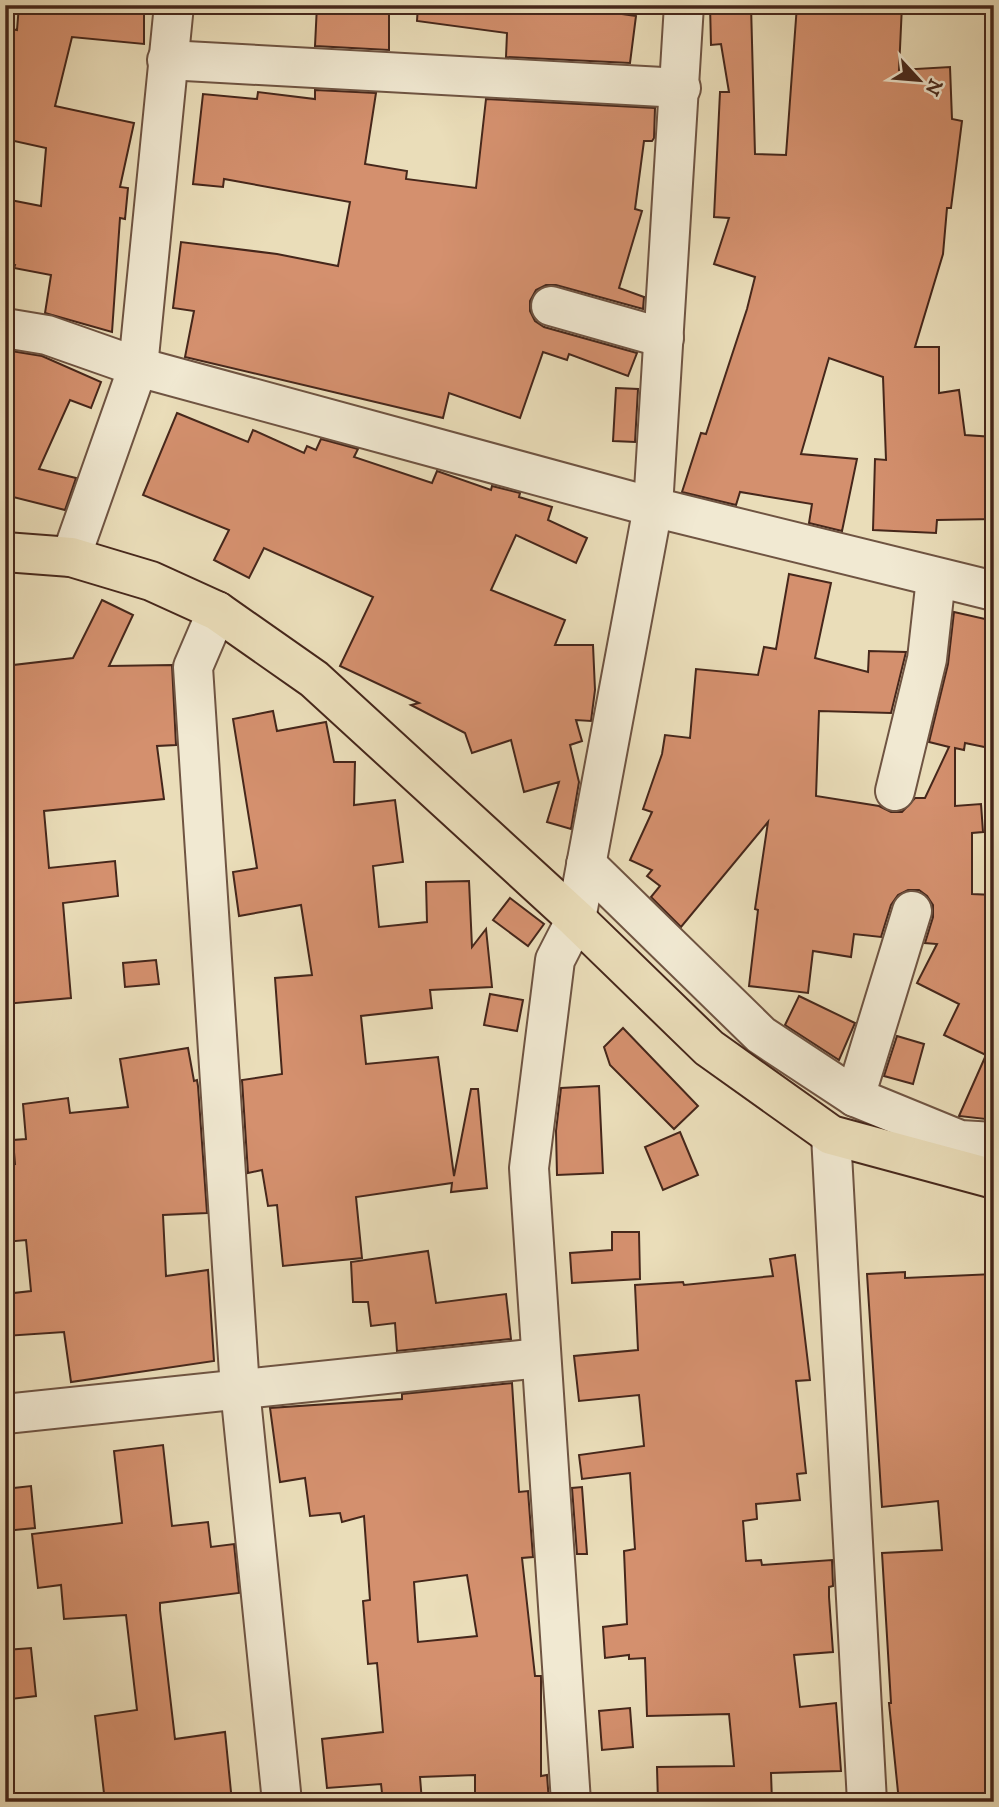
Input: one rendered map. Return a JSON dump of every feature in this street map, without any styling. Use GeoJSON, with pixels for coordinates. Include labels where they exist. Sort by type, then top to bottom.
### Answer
{"type":"FeatureCollection","features":[{"type":"Feature","properties":{"kind":"main road"},"geometry":{"type":"LineString","coordinates":[[5,552],[71,557],[151,581],[217,611],[314,679],[576,919],[709,1048],[831,1135],[994,1179]]}},
{"type":"Feature","properties":{"kind":"street"},"geometry":{"type":"LineString","coordinates":[[71,557],[138,367],[174,5]]}},
{"type":"Feature","properties":{"kind":"street"},"geometry":{"type":"LineString","coordinates":[[571,1802],[529,1168],[555,960],[576,919],[653,507],[681,88],[684,5]]}},
{"type":"Feature","properties":{"kind":"street"},"geometry":{"type":"LineString","coordinates":[[167,60],[681,88]]}},
{"type":"Feature","properties":{"kind":"street"},"geometry":{"type":"LineString","coordinates":[[551,306],[664,338]]}},
{"type":"Feature","properties":{"kind":"street"},"geometry":{"type":"LineString","coordinates":[[5,328],[47,335],[138,367],[653,507],[994,591]]}},
{"type":"Feature","properties":{"kind":"street"},"geometry":{"type":"LineString","coordinates":[[895,791],[927,659],[936,578]]}},
{"type":"Feature","properties":{"kind":"street"},"geometry":{"type":"LineString","coordinates":[[217,611],[193,667],[240,1389],[282,1802]]}},
{"type":"Feature","properties":{"kind":"street"},"geometry":{"type":"LineString","coordinates":[[586,864],[761,1035],[855,1097],[960,1140],[994,1142]]}},
{"type":"Feature","properties":{"kind":"street"},"geometry":{"type":"LineString","coordinates":[[855,1097],[912,911]]}},
{"type":"Feature","properties":{"kind":"street"},"geometry":{"type":"LineString","coordinates":[[831,1135],[867,1802]]}},
{"type":"Feature","properties":{"kind":"street"},"geometry":{"type":"LineString","coordinates":[[5,1414],[540,1359]]}},
{"type":"Feature","properties":{"kind":"building"},"geometry":{"type":"Polygon","coordinates":[[[19,5],[93,8],[93,5],[115,5],[144,9],[144,44],[72,37],[55,106],[134,123],[120,187],[128,188],[125,219],[120,218],[112,332],[45,313],[51,275],[14,268],[15,265],[5,263],[5,199],[41,206],[46,148],[5,139],[5,28],[17,30],[19,5]]]}},
{"type":"Feature","properties":{"kind":"building"},"geometry":{"type":"Polygon","coordinates":[[[317,5],[389,5],[389,50],[315,46],[317,5]]]}},
{"type":"Feature","properties":{"kind":"building"},"geometry":{"type":"Polygon","coordinates":[[[418,5],[593,5],[593,10],[636,16],[630,63],[506,57],[507,33],[417,21],[418,5]]]}},
{"type":"Feature","properties":{"kind":"building"},"geometry":{"type":"Polygon","coordinates":[[[710,5],[751,5],[755,154],[786,155],[797,5],[902,5],[899,70],[950,67],[952,119],[962,121],[951,208],[947,208],[943,254],[915,347],[939,347],[939,393],[959,390],[965,435],[994,437],[994,519],[937,520],[936,533],[873,530],[875,459],[886,460],[883,377],[829,358],[801,454],[857,459],[842,531],[809,523],[812,504],[740,492],[736,505],[682,492],[701,433],[706,434],[755,277],[714,264],[729,218],[714,217],[720,92],[729,92],[721,44],[711,45],[710,5]]]}},
{"type":"Feature","properties":{"kind":"building"},"geometry":{"type":"Polygon","coordinates":[[[315,90],[376,93],[365,164],[407,171],[406,179],[476,188],[486,99],[655,108],[654,138],[652,141],[644,141],[635,209],[642,211],[619,288],[644,297],[643,309],[556,285],[546,285],[536,290],[530,301],[530,311],[535,321],[544,327],[637,353],[628,376],[569,354],[567,360],[543,352],[520,418],[449,393],[443,418],[185,357],[194,311],[173,308],[181,242],[277,254],[338,266],[350,202],[224,179],[223,187],[193,184],[203,94],[257,99],[258,92],[315,99],[315,90]]]}},
{"type":"Feature","properties":{"kind":"building"},"geometry":{"type":"Polygon","coordinates":[[[5,350],[42,356],[101,382],[91,408],[70,400],[39,469],[76,478],[65,510],[5,495],[5,350]]]}},
{"type":"Feature","properties":{"kind":"building"},"geometry":{"type":"Polygon","coordinates":[[[616,388],[638,389],[635,442],[613,441],[616,388]]]}},
{"type":"Feature","properties":{"kind":"building"},"geometry":{"type":"Polygon","coordinates":[[[177,413],[248,442],[253,430],[304,453],[307,446],[316,450],[321,439],[358,449],[354,457],[432,483],[437,471],[491,490],[492,486],[520,493],[519,497],[552,507],[548,520],[587,538],[576,563],[516,535],[491,590],[565,620],[555,645],[593,645],[595,690],[591,721],[576,720],[582,741],[570,745],[579,782],[571,829],[547,822],[559,782],[524,792],[511,740],[472,753],[465,733],[411,705],[419,703],[340,666],[373,597],[264,548],[249,578],[214,560],[229,530],[143,495],[177,413]]]}},
{"type":"Feature","properties":{"kind":"building"},"geometry":{"type":"Polygon","coordinates":[[[789,574],[831,583],[815,658],[868,672],[869,651],[906,652],[891,713],[819,711],[816,796],[879,806],[891,812],[902,812],[915,798],[925,798],[949,747],[929,742],[948,664],[954,612],[994,621],[994,749],[965,743],[964,750],[955,748],[955,806],[981,804],[983,832],[972,833],[972,894],[994,895],[994,1120],[959,1116],[986,1055],[944,1035],[959,1004],[917,983],[937,944],[925,943],[933,917],[933,905],[919,890],[908,890],[898,895],[891,905],[881,937],[854,934],[851,957],[813,951],[808,993],[749,986],[758,910],[755,909],[768,822],[681,927],[651,897],[660,886],[647,876],[652,870],[630,860],[652,812],[643,809],[662,754],[665,735],[690,738],[696,669],[758,675],[764,647],[776,649],[789,574]]]}},
{"type":"Feature","properties":{"kind":"building"},"geometry":{"type":"Polygon","coordinates":[[[102,600],[133,615],[109,666],[172,665],[176,745],[157,746],[164,799],[44,811],[49,868],[115,861],[118,896],[63,903],[71,998],[5,1004],[5,666],[73,658],[102,600]]]}},
{"type":"Feature","properties":{"kind":"building"},"geometry":{"type":"Polygon","coordinates":[[[273,711],[277,731],[326,722],[334,762],[355,762],[354,805],[395,800],[403,862],[373,866],[379,927],[427,922],[426,882],[469,881],[472,947],[486,929],[492,987],[430,990],[432,1008],[361,1016],[366,1064],[438,1057],[454,1176],[471,1089],[478,1089],[487,1188],[451,1192],[452,1183],[356,1197],[362,1258],[283,1266],[277,1205],[268,1206],[262,1170],[248,1173],[242,1080],[282,1074],[275,978],[312,975],[301,905],[239,916],[233,872],[257,868],[233,719],[273,711]]]}},
{"type":"Feature","properties":{"kind":"building"},"geometry":{"type":"Polygon","coordinates":[[[510,898],[544,924],[528,946],[493,920],[510,898]]]}},
{"type":"Feature","properties":{"kind":"building"},"geometry":{"type":"Polygon","coordinates":[[[156,960],[159,984],[125,987],[123,963],[156,960]]]}},
{"type":"Feature","properties":{"kind":"building"},"geometry":{"type":"Polygon","coordinates":[[[490,994],[523,1000],[517,1031],[484,1025],[490,994]]]}},
{"type":"Feature","properties":{"kind":"building"},"geometry":{"type":"Polygon","coordinates":[[[799,996],[855,1023],[839,1060],[785,1025],[799,996]]]}},
{"type":"Feature","properties":{"kind":"building"},"geometry":{"type":"Polygon","coordinates":[[[623,1028],[698,1106],[674,1129],[610,1065],[604,1047],[623,1028]]]}},
{"type":"Feature","properties":{"kind":"building"},"geometry":{"type":"Polygon","coordinates":[[[897,1036],[924,1044],[913,1084],[884,1076],[897,1036]]]}},
{"type":"Feature","properties":{"kind":"building"},"geometry":{"type":"Polygon","coordinates":[[[188,1048],[194,1081],[197,1080],[198,1086],[207,1213],[163,1215],[166,1276],[208,1270],[214,1361],[71,1382],[64,1332],[5,1336],[5,1294],[31,1291],[26,1240],[5,1242],[5,1165],[15,1164],[13,1140],[26,1139],[23,1104],[68,1098],[70,1113],[128,1107],[120,1059],[188,1048]]]}},
{"type":"Feature","properties":{"kind":"building"},"geometry":{"type":"Polygon","coordinates":[[[599,1086],[603,1173],[557,1175],[556,1131],[561,1088],[599,1086]]]}},
{"type":"Feature","properties":{"kind":"building"},"geometry":{"type":"Polygon","coordinates":[[[680,1132],[698,1175],[663,1190],[645,1147],[680,1132]]]}},
{"type":"Feature","properties":{"kind":"building"},"geometry":{"type":"Polygon","coordinates":[[[612,1232],[639,1232],[640,1279],[572,1283],[570,1253],[612,1250],[612,1232]]]}},
{"type":"Feature","properties":{"kind":"building"},"geometry":{"type":"Polygon","coordinates":[[[428,1251],[436,1303],[506,1294],[511,1339],[397,1351],[395,1323],[371,1326],[368,1302],[353,1302],[351,1262],[428,1251]]]}},
{"type":"Feature","properties":{"kind":"building"},"geometry":{"type":"Polygon","coordinates":[[[795,1255],[810,1380],[796,1381],[806,1473],[797,1474],[800,1500],[756,1504],[757,1519],[743,1521],[746,1561],[761,1560],[762,1565],[832,1560],[833,1586],[829,1587],[829,1597],[833,1652],[794,1655],[800,1707],[836,1703],[841,1771],[771,1773],[772,1802],[658,1802],[657,1767],[734,1766],[729,1714],[647,1716],[645,1658],[629,1659],[629,1655],[605,1658],[603,1627],[627,1624],[624,1551],[635,1549],[630,1473],[582,1479],[579,1455],[644,1446],[639,1395],[579,1401],[574,1356],[638,1350],[635,1285],[683,1282],[684,1285],[773,1276],[770,1259],[795,1255]]]}},
{"type":"Feature","properties":{"kind":"building"},"geometry":{"type":"Polygon","coordinates":[[[905,1272],[905,1278],[994,1274],[994,1802],[899,1802],[889,1703],[882,1553],[942,1550],[938,1501],[882,1507],[867,1274],[905,1272]]]}},
{"type":"Feature","properties":{"kind":"building"},"geometry":{"type":"Polygon","coordinates":[[[512,1383],[519,1492],[528,1491],[533,1557],[522,1558],[535,1676],[541,1676],[541,1776],[547,1775],[549,1802],[475,1802],[475,1775],[420,1777],[422,1802],[383,1802],[381,1784],[327,1788],[322,1739],[383,1732],[377,1663],[368,1664],[363,1601],[370,1600],[364,1516],[342,1522],[340,1513],[310,1516],[305,1478],[280,1482],[270,1408],[402,1399],[402,1394],[512,1383]],[[467,1575],[414,1582],[418,1642],[477,1636],[467,1575]]]}},
{"type":"Feature","properties":{"kind":"building"},"geometry":{"type":"Polygon","coordinates":[[[163,1445],[172,1526],[208,1522],[211,1547],[234,1544],[239,1593],[160,1603],[175,1739],[225,1732],[232,1802],[105,1802],[95,1716],[137,1710],[126,1615],[64,1619],[61,1585],[38,1588],[32,1534],[122,1523],[114,1451],[163,1445]]]}},
{"type":"Feature","properties":{"kind":"building"},"geometry":{"type":"Polygon","coordinates":[[[31,1486],[35,1528],[5,1531],[5,1489],[31,1486]]]}},
{"type":"Feature","properties":{"kind":"building"},"geometry":{"type":"Polygon","coordinates":[[[582,1487],[587,1554],[577,1554],[572,1488],[582,1487]]]}},
{"type":"Feature","properties":{"kind":"building"},"geometry":{"type":"Polygon","coordinates":[[[31,1648],[36,1696],[11,1699],[6,1650],[31,1648]]]}},
{"type":"Feature","properties":{"kind":"building"},"geometry":{"type":"Polygon","coordinates":[[[630,1708],[633,1747],[602,1750],[599,1711],[630,1708]]]}}]}
